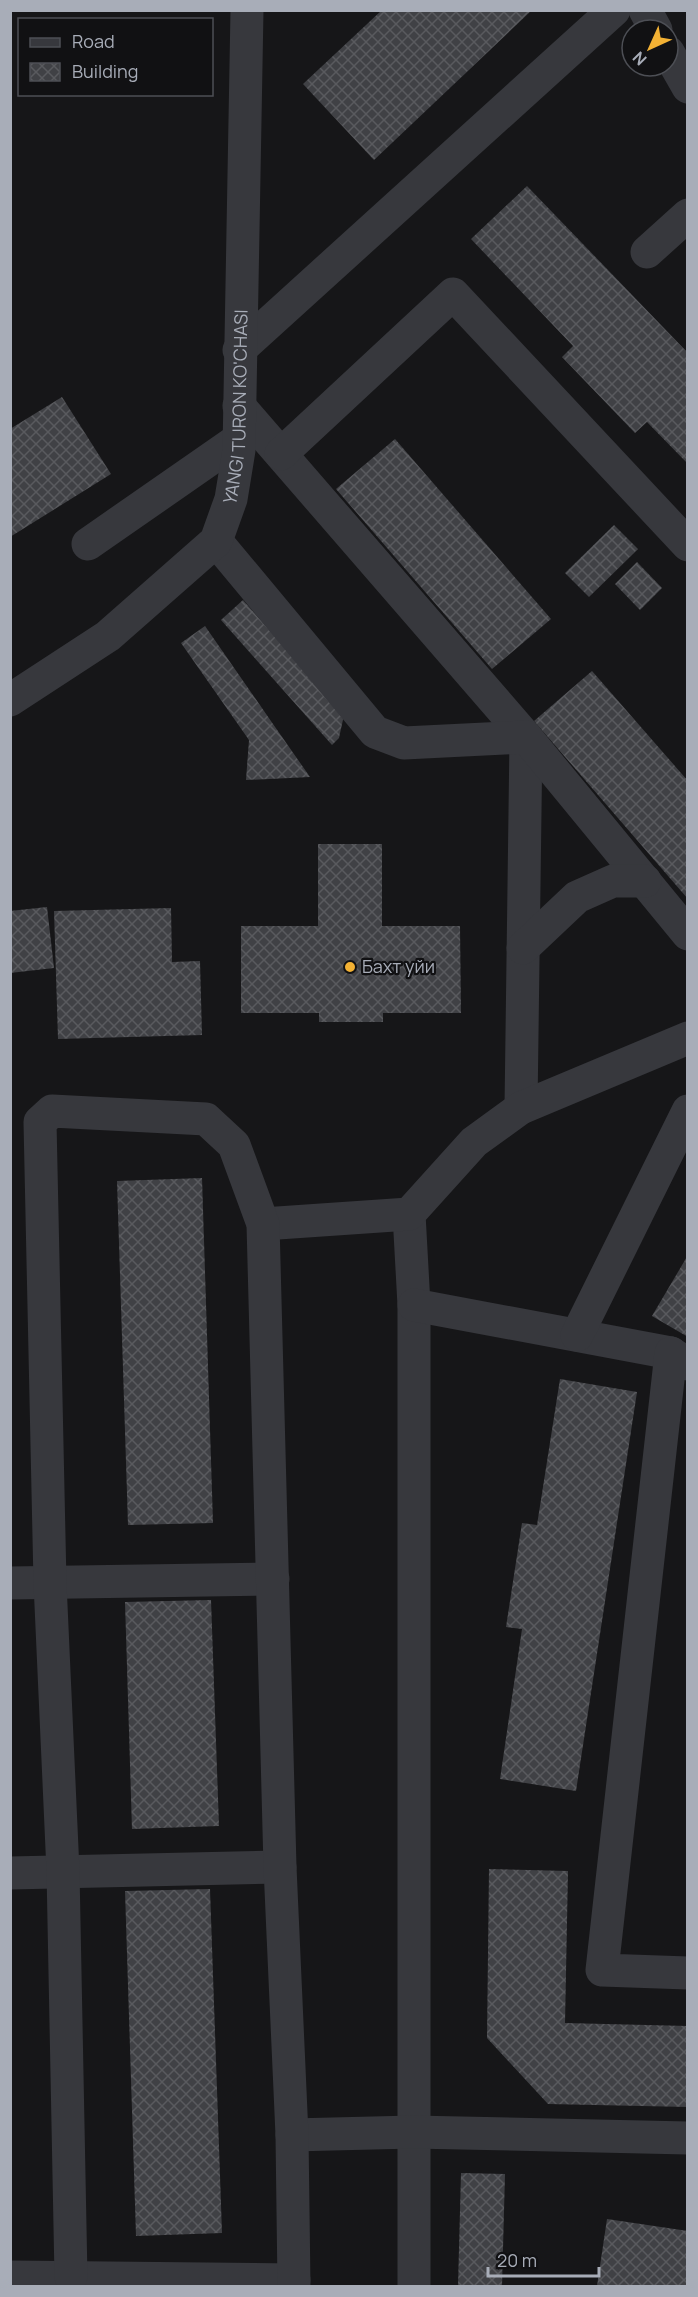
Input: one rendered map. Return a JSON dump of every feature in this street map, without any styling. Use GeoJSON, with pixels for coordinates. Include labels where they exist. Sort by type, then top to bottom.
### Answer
{"type":"FeatureCollection","features":[{"type":"Feature","properties":{"kind":"street","name":"YANGI TURON KO'CHASI"},"geometry":{"type":"LineString","coordinates":[[10,700],[108,636],[216,541],[231,499],[239,439],[247,10]]}},
{"type":"Feature","properties":{"kind":"street"},"geometry":{"type":"LineString","coordinates":[[240,350],[614,10]]}},
{"type":"Feature","properties":{"kind":"street"},"geometry":{"type":"LineString","coordinates":[[647,252],[687,215]]}},
{"type":"Feature","properties":{"kind":"street"},"geometry":{"type":"LineString","coordinates":[[281,454],[453,294],[687,545]]}},
{"type":"Feature","properties":{"kind":"street"},"geometry":{"type":"LineString","coordinates":[[239,406],[526,737],[687,934]]}},
{"type":"Feature","properties":{"kind":"street"},"geometry":{"type":"LineString","coordinates":[[88,544],[239,439]]}},
{"type":"Feature","properties":{"kind":"street"},"geometry":{"type":"LineString","coordinates":[[216,541],[375,732],[404,743],[526,737]]}},
{"type":"Feature","properties":{"kind":"street"},"geometry":{"type":"LineString","coordinates":[[521,1108],[526,737]]}},
{"type":"Feature","properties":{"kind":"street"},"geometry":{"type":"LineString","coordinates":[[523,948],[548,922],[578,897],[613,881],[645,881]]}},
{"type":"Feature","properties":{"kind":"street"},"geometry":{"type":"LineString","coordinates":[[263,1224],[409,1215],[474,1142],[521,1108],[687,1038]]}},
{"type":"Feature","properties":{"kind":"street"},"geometry":{"type":"LineString","coordinates":[[10,2277],[294,2283],[292,2135],[280,1867],[263,1224],[234,1145],[206,1119],[52,1111],[40,1122],[50,1583],[63,1871],[71,2277]]}},
{"type":"Feature","properties":{"kind":"street"},"geometry":{"type":"LineString","coordinates":[[577,1335],[687,1111]]}},
{"type":"Feature","properties":{"kind":"street"},"geometry":{"type":"LineString","coordinates":[[409,1215],[414,1305],[414,2286]]}},
{"type":"Feature","properties":{"kind":"street"},"geometry":{"type":"LineString","coordinates":[[414,1305],[577,1335],[679,1359],[602,1970],[687,1973]]}},
{"type":"Feature","properties":{"kind":"street"},"geometry":{"type":"LineString","coordinates":[[10,1583],[273,1579]]}},
{"type":"Feature","properties":{"kind":"street"},"geometry":{"type":"LineString","coordinates":[[10,1873],[280,1867]]}},
{"type":"Feature","properties":{"kind":"street"},"geometry":{"type":"LineString","coordinates":[[292,2135],[413,2132],[687,2138]]}},
{"type":"Feature","properties":{"kind":"building"},"geometry":{"type":"Polygon","coordinates":[[[382,10],[532,10],[374,160],[303,84],[382,10]]]}},
{"type":"Feature","properties":{"kind":"building"},"geometry":{"type":"Polygon","coordinates":[[[527,186],[688,353],[688,464],[647,422],[635,433],[562,357],[573,346],[471,239],[527,186]]]}},
{"type":"Feature","properties":{"kind":"building"},"geometry":{"type":"Polygon","coordinates":[[[62,397],[111,474],[10,537],[10,429],[62,397]]]}},
{"type":"Feature","properties":{"kind":"building"},"geometry":{"type":"Polygon","coordinates":[[[395,439],[551,619],[492,669],[336,489],[395,439]]]}},
{"type":"Feature","properties":{"kind":"building"},"geometry":{"type":"Polygon","coordinates":[[[614,525],[638,549],[589,597],[565,573],[614,525]]]}},
{"type":"Feature","properties":{"kind":"building"},"geometry":{"type":"Polygon","coordinates":[[[637,562],[662,588],[640,610],[615,584],[637,562]]]}},
{"type":"Feature","properties":{"kind":"building"},"geometry":{"type":"Polygon","coordinates":[[[243,600],[344,715],[339,738],[332,745],[221,620],[243,600]]]}},
{"type":"Feature","properties":{"kind":"building"},"geometry":{"type":"Polygon","coordinates":[[[205,626],[310,777],[246,780],[249,740],[181,643],[205,626]]]}},
{"type":"Feature","properties":{"kind":"building"},"geometry":{"type":"Polygon","coordinates":[[[592,671],[688,781],[688,899],[534,721],[592,671]]]}},
{"type":"Feature","properties":{"kind":"building"},"geometry":{"type":"Polygon","coordinates":[[[318,844],[382,844],[382,926],[460,926],[461,1013],[383,1013],[383,1022],[319,1022],[319,1013],[241,1013],[241,926],[318,926],[318,844]]]}},
{"type":"Feature","properties":{"kind":"building"},"geometry":{"type":"Polygon","coordinates":[[[47,907],[54,968],[10,973],[10,911],[47,907]]]}},
{"type":"Feature","properties":{"kind":"building"},"geometry":{"type":"Polygon","coordinates":[[[171,908],[172,962],[200,961],[202,1035],[58,1039],[54,911],[171,908]]]}},
{"type":"Feature","properties":{"kind":"building"},"geometry":{"type":"Polygon","coordinates":[[[202,1178],[213,1523],[128,1525],[117,1181],[202,1178]]]}},
{"type":"Feature","properties":{"kind":"building"},"geometry":{"type":"Polygon","coordinates":[[[688,1255],[688,1337],[652,1316],[688,1255]]]}},
{"type":"Feature","properties":{"kind":"building"},"geometry":{"type":"Polygon","coordinates":[[[560,1379],[637,1392],[576,1791],[500,1779],[522,1629],[506,1627],[522,1523],[537,1525],[560,1379]]]}},
{"type":"Feature","properties":{"kind":"building"},"geometry":{"type":"Polygon","coordinates":[[[211,1600],[219,1826],[132,1829],[125,1602],[211,1600]]]}},
{"type":"Feature","properties":{"kind":"building"},"geometry":{"type":"Polygon","coordinates":[[[489,1869],[568,1871],[565,2023],[688,2026],[688,2107],[548,2104],[487,2038],[489,1869]]]}},
{"type":"Feature","properties":{"kind":"building"},"geometry":{"type":"Polygon","coordinates":[[[210,1889],[222,2233],[136,2236],[125,1891],[210,1889]]]}},
{"type":"Feature","properties":{"kind":"building"},"geometry":{"type":"Polygon","coordinates":[[[461,2173],[505,2174],[502,2286],[458,2286],[461,2173]]]}},
{"type":"Feature","properties":{"kind":"building"},"geometry":{"type":"Polygon","coordinates":[[[607,2219],[688,2231],[688,2286],[597,2286],[607,2219]]]}},
{"type":"Feature","properties":{"kind":"place","name":"Бахт уйи"},"geometry":{"type":"Point","coordinates":[350,967]}}]}
